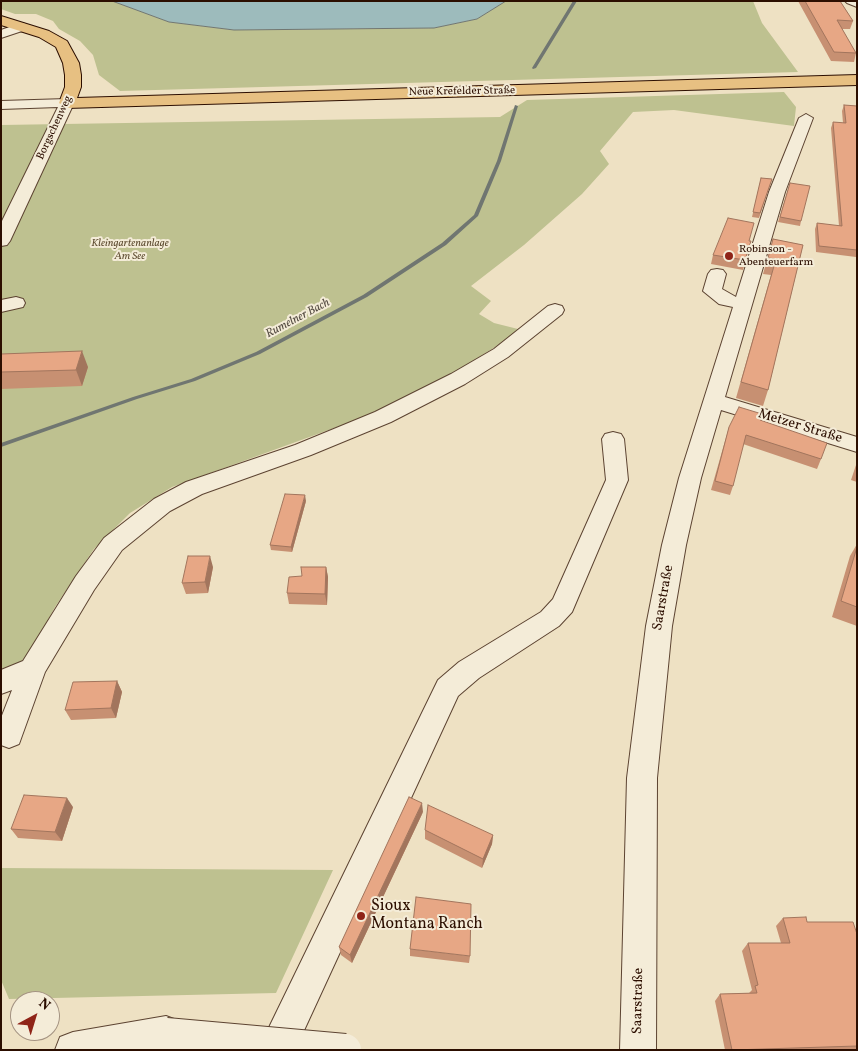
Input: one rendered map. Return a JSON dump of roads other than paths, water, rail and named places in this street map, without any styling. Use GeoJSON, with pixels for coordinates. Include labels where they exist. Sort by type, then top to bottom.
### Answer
{"type":"FeatureCollection","features":[{"type":"Feature","properties":{"kind":"main road","name":"Borgschenweg"},"geometry":{"type":"LineString","coordinates":[[1,20],[62,44],[71,63],[73,75],[73,87],[67,103]]}},
{"type":"Feature","properties":{"kind":"main road","name":"Neue Krefelder Straße"},"geometry":{"type":"LineString","coordinates":[[67,103],[857,80]]}},
{"type":"Feature","properties":{"kind":"street"},"geometry":{"type":"LineString","coordinates":[[851,1],[857,4]]}},
{"type":"Feature","properties":{"kind":"street"},"geometry":{"type":"LineString","coordinates":[[1,34],[21,27]]}},
{"type":"Feature","properties":{"kind":"street"},"geometry":{"type":"LineString","coordinates":[[1,105],[67,103]]}},
{"type":"Feature","properties":{"kind":"street","name":"Borgschenweg"},"geometry":{"type":"LineString","coordinates":[[1,242],[67,103]]}},
{"type":"Feature","properties":{"kind":"street","name":"Saarstraße"},"geometry":{"type":"LineString","coordinates":[[638,1050],[642,778],[658,626],[690,478],[777,192],[806,118]]}},
{"type":"Feature","properties":{"kind":"street"},"geometry":{"type":"LineString","coordinates":[[716,274],[712,290],[726,300],[744,304]]}},
{"type":"Feature","properties":{"kind":"street"},"geometry":{"type":"LineString","coordinates":[[9,735],[33,669],[85,583],[113,544],[154,510],[194,488],[303,450],[391,413],[458,380],[507,348],[555,310]]}},
{"type":"Feature","properties":{"kind":"street","name":"Metzer Straße"},"geometry":{"type":"LineString","coordinates":[[714,401],[857,445]]}},
{"type":"Feature","properties":{"kind":"street"},"geometry":{"type":"LineString","coordinates":[[276,1050],[448,688],[468,670],[550,619],[563,605],[617,480],[613,439]]}},
{"type":"Feature","properties":{"kind":"street"},"geometry":{"type":"LineString","coordinates":[[1,682],[33,669]]}},
{"type":"Feature","properties":{"kind":"street"},"geometry":{"type":"LineString","coordinates":[[73,1050],[166,1034],[345,1050]]}},
{"type":"Feature","properties":{"kind":"water"},"geometry":{"type":"Polygon","coordinates":[[[112,1],[506,1],[477,19],[434,28],[234,30],[169,22],[112,1]]]}},
{"type":"Feature","properties":{"kind":"waterway","name":"Rumelner Bach"},"geometry":{"type":"LineString","coordinates":[[534,68],[575,1]]}},
{"type":"Feature","properties":{"kind":"waterway","name":"Rumelner Bach"},"geometry":{"type":"LineString","coordinates":[[1,445],[135,398],[193,380],[258,353],[365,296],[444,244],[476,216],[499,161],[516,106]]}},
{"type":"Feature","properties":{"kind":"place","name":"Robinson - Abenteuerfarm"},"geometry":{"type":"Point","coordinates":[729,256]}},
{"type":"Feature","properties":{"kind":"place","name":"Sioux Montana Ranch"},"geometry":{"type":"Point","coordinates":[361,916]}},
{"type":"Feature","properties":{"kind":"park label","name":"Kleingartenanlage Am See"},"geometry":{"type":"Point","coordinates":[130,250]}}]}
